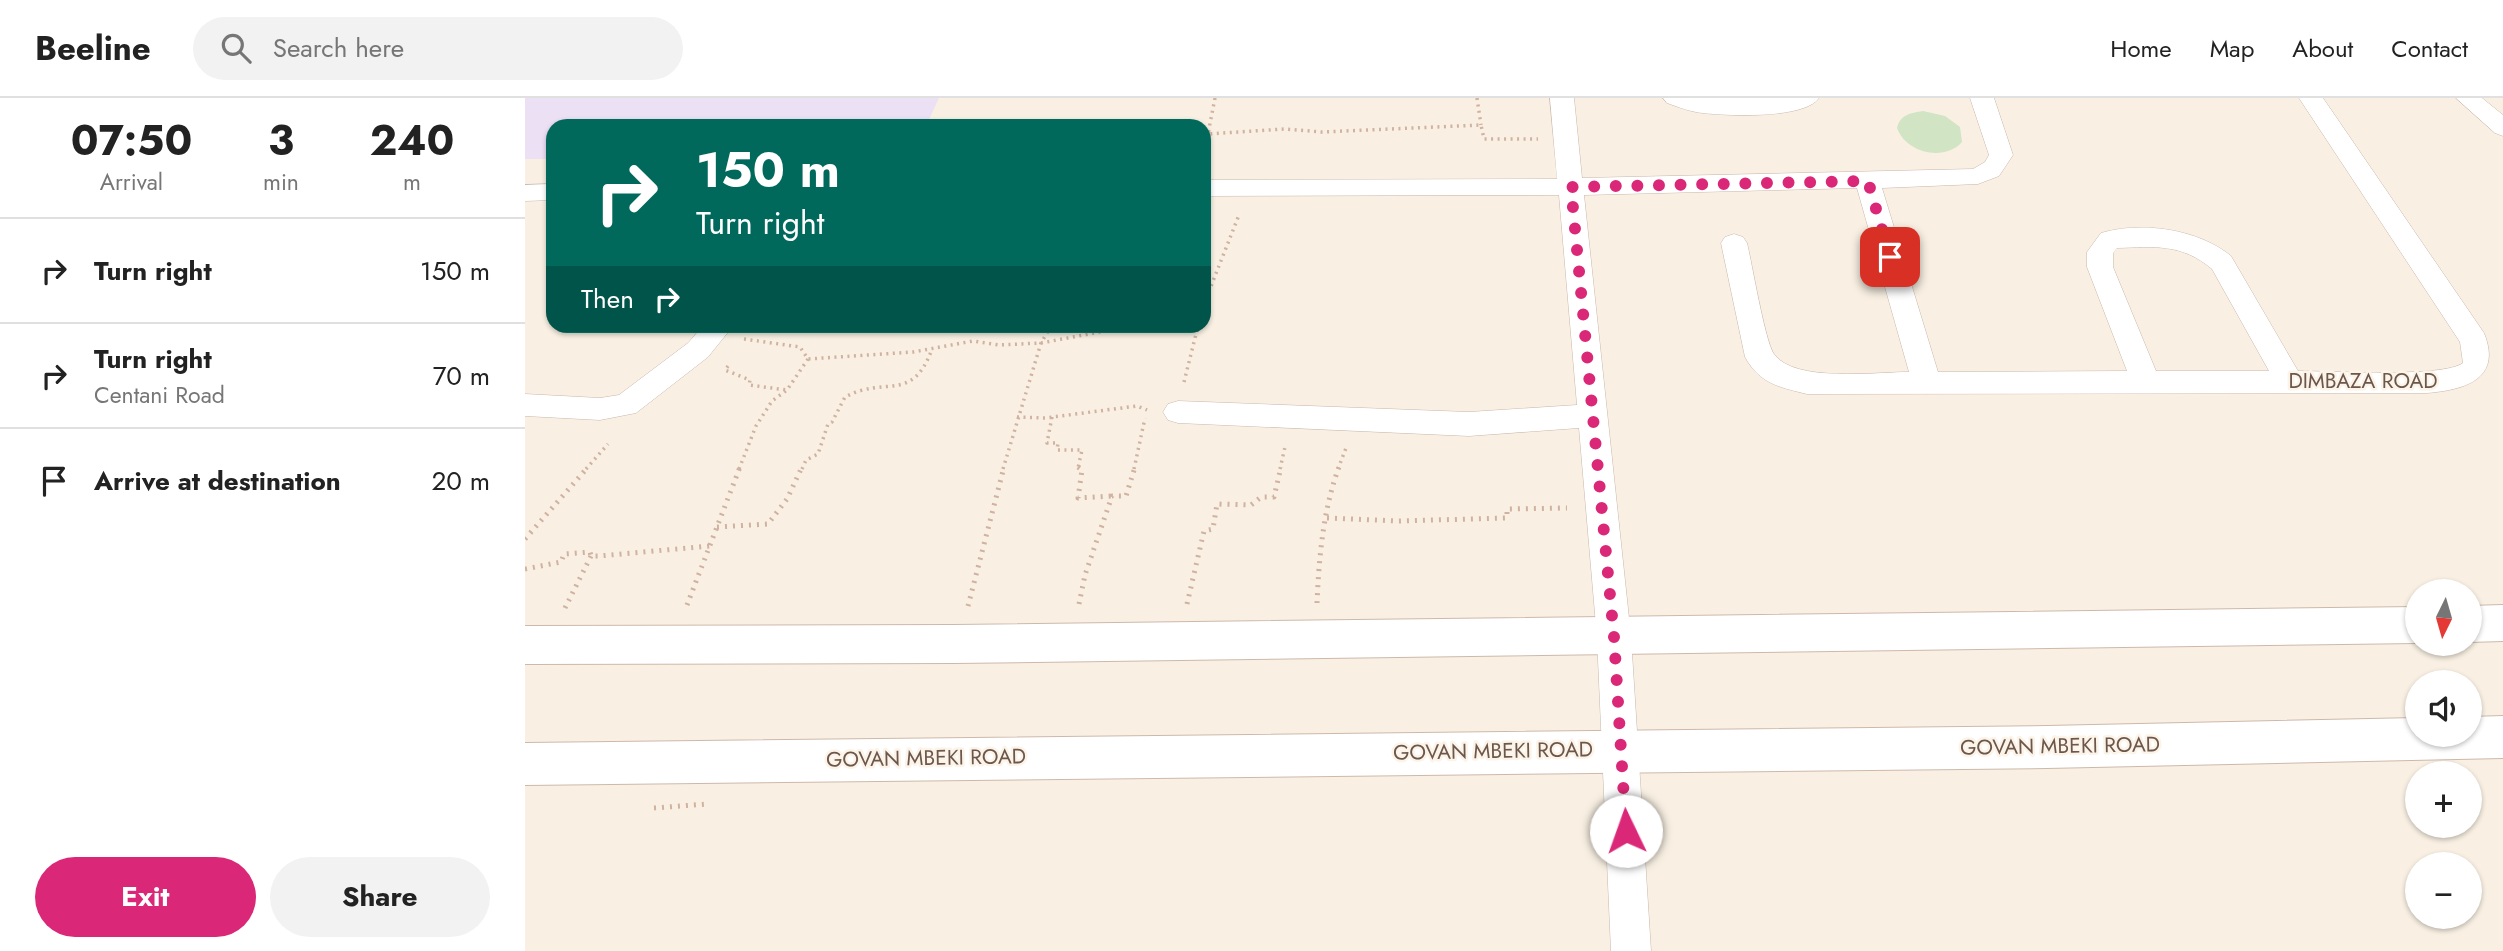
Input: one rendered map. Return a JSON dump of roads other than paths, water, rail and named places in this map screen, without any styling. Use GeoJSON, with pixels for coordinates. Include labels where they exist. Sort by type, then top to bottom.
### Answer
{"type":"FeatureCollection","features":[{"type":"Feature","properties":{"kind":"main road"},"geometry":{"type":"LineString","coordinates":[[2482,624],[2503,623]]}},
{"type":"Feature","properties":{"kind":"main road"},"geometry":{"type":"LineString","coordinates":[[525,645],[954,644],[2405,625]]}},
{"type":"Feature","properties":{"kind":"main road","name":"GOVAN MBEKI ROAD"},"geometry":{"type":"LineString","coordinates":[[525,764],[2047,747],[2503,737]]}},
{"type":"Feature","properties":{"kind":"street"},"geometry":{"type":"LineString","coordinates":[[1562,98],[1614,637],[1631,951]]}},
{"type":"Feature","properties":{"kind":"street"},"geometry":{"type":"LineString","coordinates":[[1675,98],[1702,106],[1786,106],[1807,98]]}},
{"type":"Feature","properties":{"kind":"street"},"geometry":{"type":"LineString","coordinates":[[1211,188],[1571,187],[1953,180],[1988,174],[1998,164],[2001,155],[1982,98]]}},
{"type":"Feature","properties":{"kind":"street","name":"DIMBAZA ROAD"},"geometry":{"type":"LineString","coordinates":[[1734,243],[1759,357],[1777,374],[1807,383],[2448,381],[2466,376],[2475,368],[2479,356],[2474,341],[2311,98]]}},
{"type":"Feature","properties":{"kind":"street"},"geometry":{"type":"LineString","coordinates":[[2468,98],[2503,128]]}},
{"type":"Feature","properties":{"kind":"street"},"geometry":{"type":"LineString","coordinates":[[1868,181],[1927,383]]}},
{"type":"Feature","properties":{"kind":"street"},"geometry":{"type":"LineString","coordinates":[[525,193],[546,192]]}},
{"type":"Feature","properties":{"kind":"street"},"geometry":{"type":"LineString","coordinates":[[2145,381],[2100,267],[2100,252],[2110,239],[2186,239],[2209,250],[2222,263],[2289,381]]}},
{"type":"Feature","properties":{"kind":"street"},"geometry":{"type":"LineString","coordinates":[[525,405],[600,409],[626,405],[710,337]]}},
{"type":"Feature","properties":{"kind":"street"},"geometry":{"type":"LineString","coordinates":[[1178,412],[1469,424],[1593,415]]}}]}
